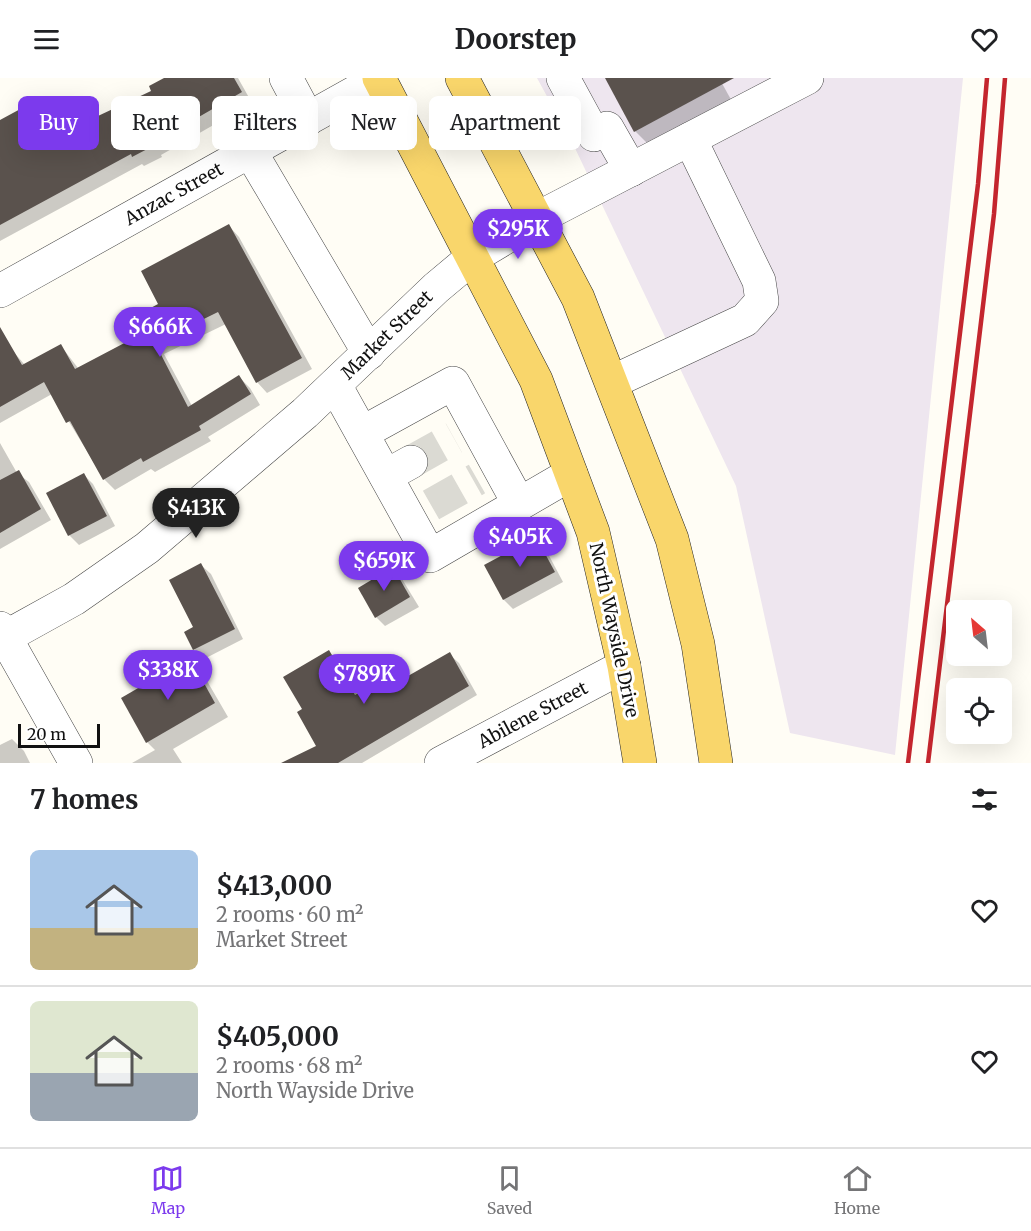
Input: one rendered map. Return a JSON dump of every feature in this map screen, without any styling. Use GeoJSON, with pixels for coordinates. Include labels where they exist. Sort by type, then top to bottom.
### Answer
{"type":"FeatureCollection","features":[{"type":"Feature","properties":{"kind":"main road"},"geometry":{"type":"LineString","coordinates":[[462,78],[538,218],[578,298],[672,539],[698,644],[716,763]]}},
{"type":"Feature","properties":{"kind":"main road","name":"North Wayside Drive"},"geometry":{"type":"LineString","coordinates":[[379,79],[536,380],[593,532],[624,666],[640,763]]}},
{"type":"Feature","properties":{"kind":"street"},"geometry":{"type":"LineString","coordinates":[[286,78],[296,96]]}},
{"type":"Feature","properties":{"kind":"street"},"geometry":{"type":"LineString","coordinates":[[562,78],[594,135],[607,128],[631,170]]}},
{"type":"Feature","properties":{"kind":"street","name":"Anzac Street"},"geometry":{"type":"LineString","coordinates":[[318,113],[379,79]]}},
{"type":"Feature","properties":{"kind":"street","name":"Market Street"},"geometry":{"type":"LineString","coordinates":[[2,635],[74,599],[147,548],[335,384],[436,288],[473,257],[538,218],[690,139],[786,83]]}},
{"type":"Feature","properties":{"kind":"street"},"geometry":{"type":"LineString","coordinates":[[612,382],[745,320],[762,301],[759,281],[690,139]]}},
{"type":"Feature","properties":{"kind":"street"},"geometry":{"type":"LineString","coordinates":[[250,151],[369,353]]}},
{"type":"Feature","properties":{"kind":"street","name":"Anzac Street"},"geometry":{"type":"LineString","coordinates":[[0,291],[250,151]]}},
{"type":"Feature","properties":{"kind":"street"},"geometry":{"type":"LineString","coordinates":[[362,433],[453,383],[466,432],[488,473],[519,504]]}},
{"type":"Feature","properties":{"kind":"street"},"geometry":{"type":"LineString","coordinates":[[335,384],[362,433],[398,469],[420,511],[430,556],[571,474]]}},
{"type":"Feature","properties":{"kind":"street"},"geometry":{"type":"LineString","coordinates":[[2,635],[76,763]]}},
{"type":"Feature","properties":{"kind":"street","name":"Abilene Street"},"geometry":{"type":"LineString","coordinates":[[441,763],[624,666]]}},
{"type":"Feature","properties":{"kind":"shaded area"},"geometry":{"type":"Polygon","coordinates":[[[537,78],[963,78],[895,755],[790,733],[736,486],[576,150],[581,150],[581,96],[547,96],[537,78]]]}},
{"type":"Feature","properties":{"kind":"building"},"geometry":{"type":"Polygon","coordinates":[[[164,78],[234,78],[242,92],[235,96],[212,96],[212,109],[200,116],[200,96],[140,96],[151,91],[149,86],[164,78]]]}},
{"type":"Feature","properties":{"kind":"building"},"geometry":{"type":"Polygon","coordinates":[[[605,78],[734,78],[634,132],[605,78]]]}},
{"type":"Feature","properties":{"kind":"building"},"geometry":{"type":"Polygon","coordinates":[[[18,110],[18,150],[99,150],[99,116],[111,110],[111,150],[145,150],[132,157],[131,154],[0,225],[0,120],[18,110]]]}},
{"type":"Feature","properties":{"kind":"building"},"geometry":{"type":"Polygon","coordinates":[[[229,224],[302,358],[256,383],[218,312],[155,343],[188,407],[239,375],[251,394],[199,426],[201,430],[143,462],[141,458],[103,480],[70,421],[66,423],[44,382],[0,407],[0,327],[22,365],[61,344],[75,369],[132,339],[123,323],[158,304],[141,271],[229,224]]]}},
{"type":"Feature","properties":{"kind":"building"},"geometry":{"type":"Polygon","coordinates":[[[19,470],[41,509],[0,533],[0,480],[19,470]]]}},
{"type":"Feature","properties":{"kind":"building"},"geometry":{"type":"Polygon","coordinates":[[[84,473],[107,516],[68,536],[46,493],[84,473]]]}},
{"type":"Feature","properties":{"kind":"building"},"geometry":{"type":"Polygon","coordinates":[[[536,537],[555,572],[503,600],[484,565],[536,537]]]}},
{"type":"Feature","properties":{"kind":"building"},"geometry":{"type":"Polygon","coordinates":[[[201,563],[235,629],[193,650],[184,632],[193,627],[169,580],[201,563]]]}},
{"type":"Feature","properties":{"kind":"building"},"geometry":{"type":"Polygon","coordinates":[[[393,567],[410,597],[375,618],[358,588],[393,567]]]}},
{"type":"Feature","properties":{"kind":"building"},"geometry":{"type":"Polygon","coordinates":[[[329,650],[355,695],[389,676],[394,684],[450,652],[469,686],[338,763],[281,763],[316,746],[297,712],[302,709],[283,677],[329,650]]]}},
{"type":"Feature","properties":{"kind":"building"},"geometry":{"type":"Polygon","coordinates":[[[190,658],[215,703],[146,743],[121,698],[190,658]]]}},
{"type":"Feature","properties":{"kind":"tunnel"},"geometry":{"type":"LineString","coordinates":[[411,462],[454,438]]}},
{"type":"Feature","properties":{"kind":"tunnel"},"geometry":{"type":"LineString","coordinates":[[431,505],[477,479]]}},
{"type":"Feature","properties":{"kind":"railway"},"geometry":{"type":"LineString","coordinates":[[908,763],[978,184],[987,78]]}},
{"type":"Feature","properties":{"kind":"railway"},"geometry":{"type":"LineString","coordinates":[[928,763],[994,214],[1005,78]]}}]}
